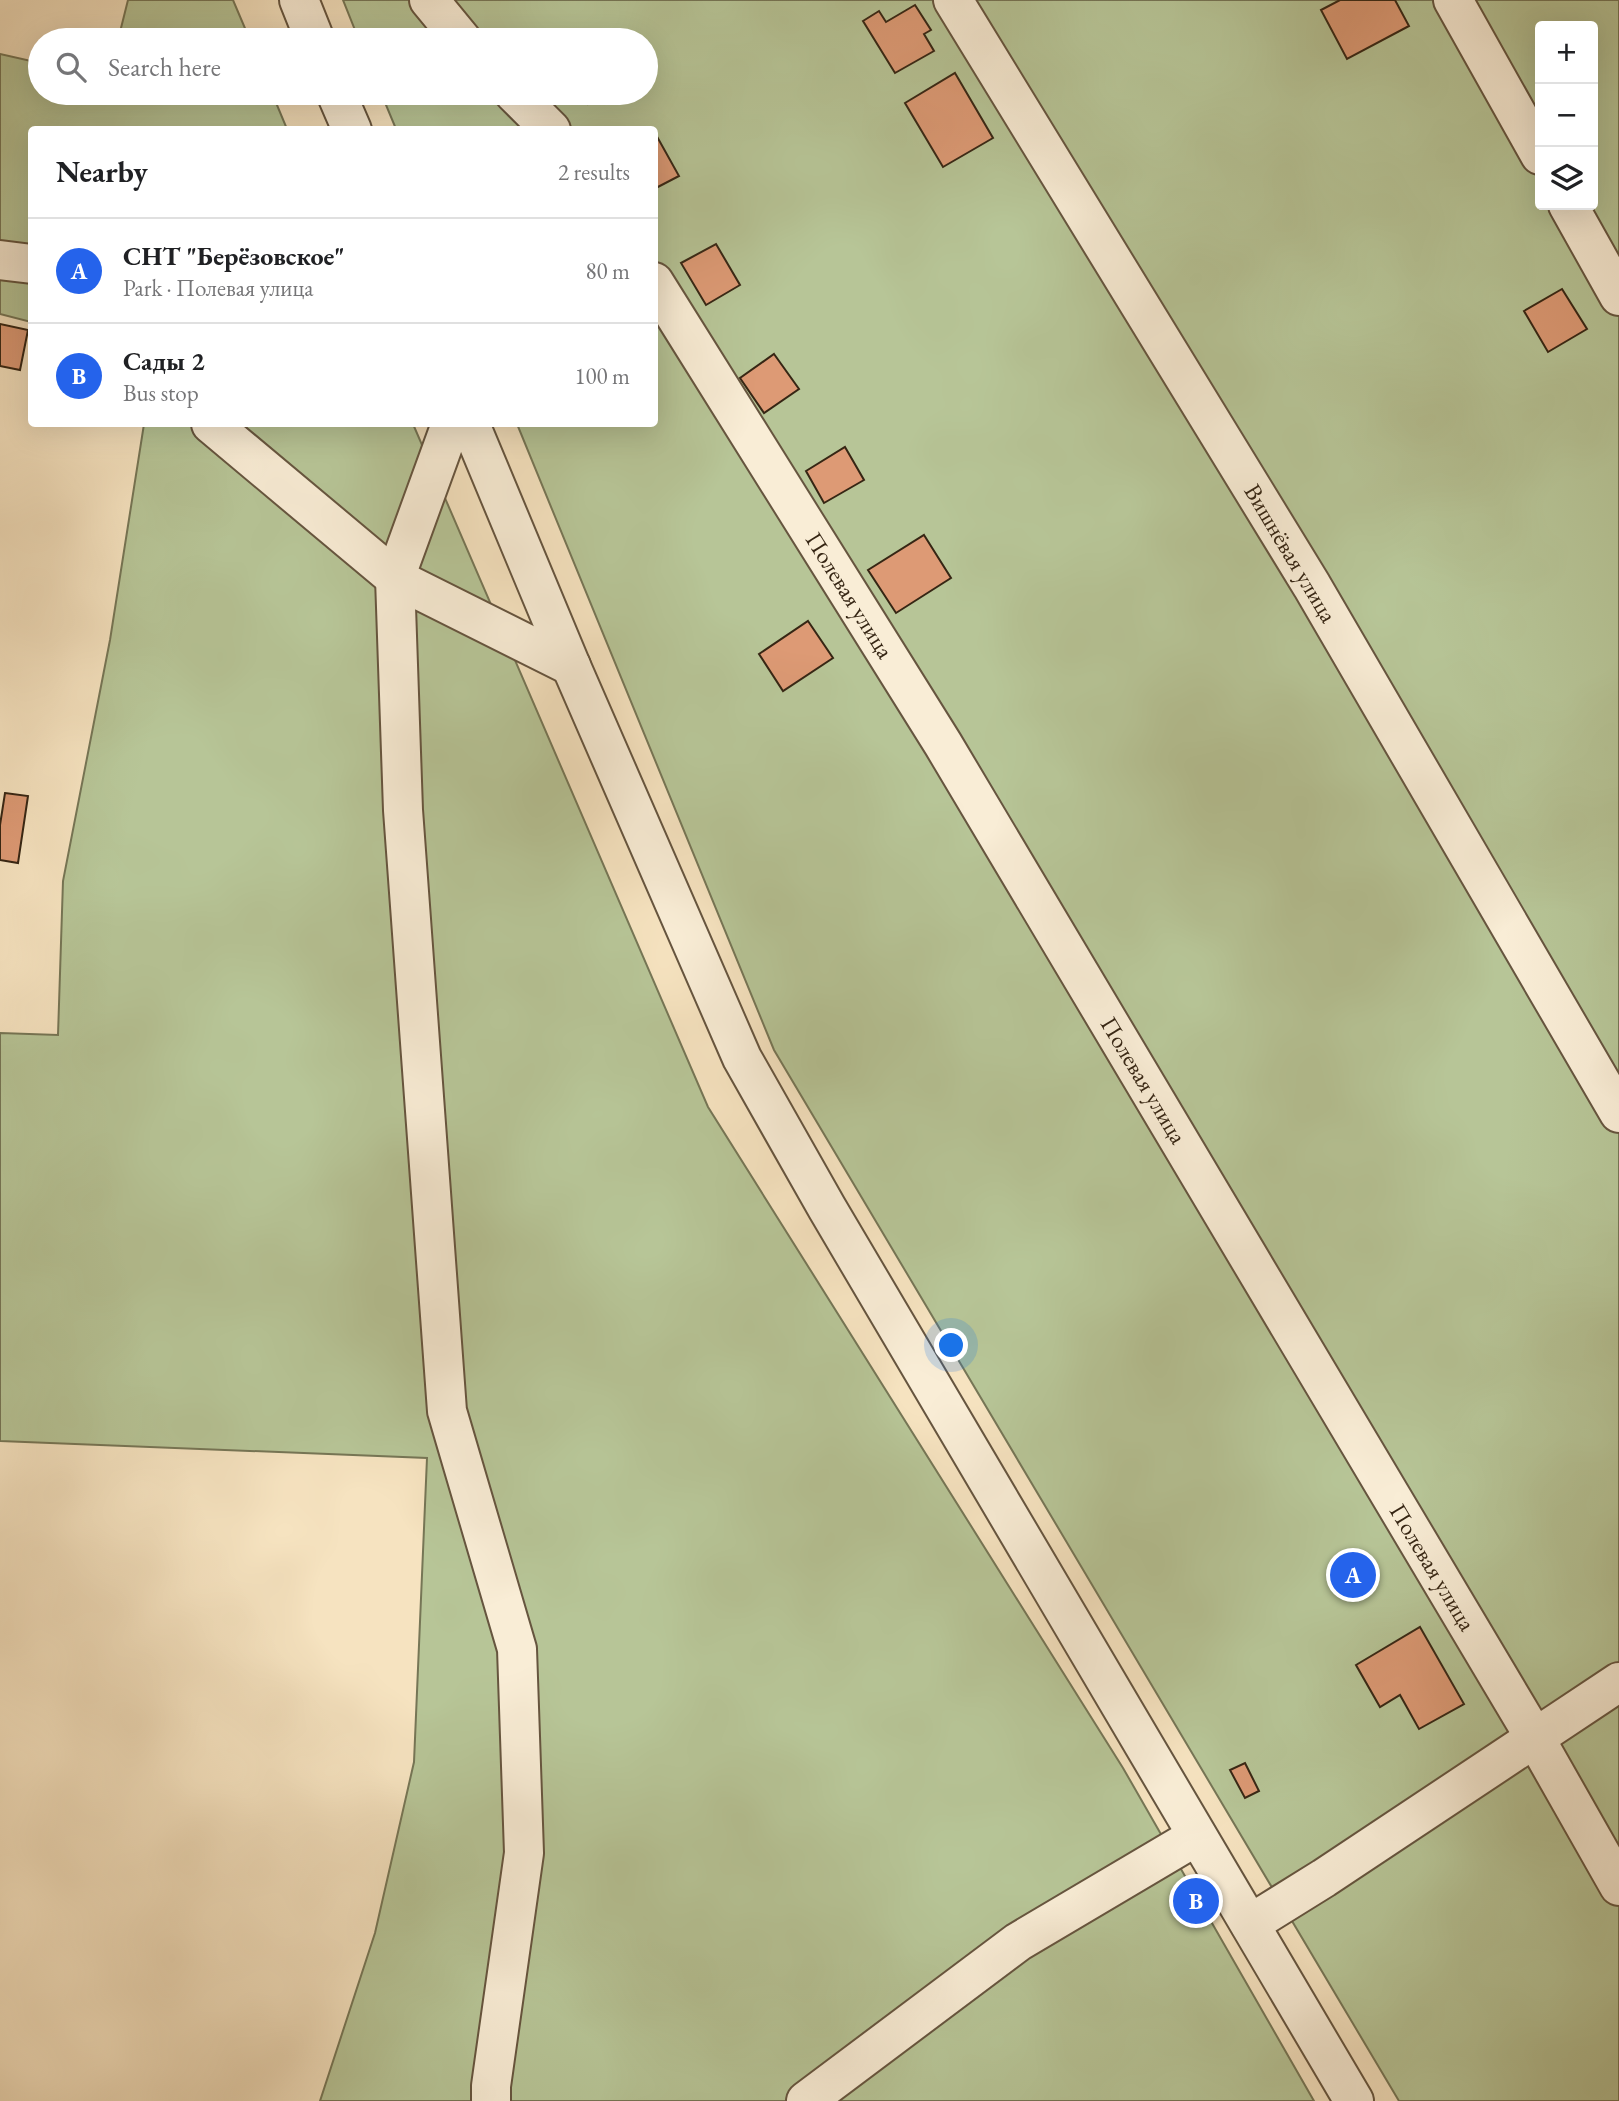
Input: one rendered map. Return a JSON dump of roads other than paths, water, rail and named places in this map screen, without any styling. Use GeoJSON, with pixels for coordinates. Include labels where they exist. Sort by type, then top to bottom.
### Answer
{"type":"FeatureCollection","features":[{"type":"Feature","properties":{"kind":"street"},"geometry":{"type":"LineString","coordinates":[[299,0],[310,28]]}},
{"type":"Feature","properties":{"kind":"street"},"geometry":{"type":"LineString","coordinates":[[429,0],[452,28]]}},
{"type":"Feature","properties":{"kind":"street","name":"Вишнёвая улица"},"geometry":{"type":"LineString","coordinates":[[953,0],[1312,586],[1619,1113]]}},
{"type":"Feature","properties":{"kind":"street"},"geometry":{"type":"LineString","coordinates":[[1453,0],[1536,147]]}},
{"type":"Feature","properties":{"kind":"street"},"geometry":{"type":"LineString","coordinates":[[526,105],[547,126]]}},
{"type":"Feature","properties":{"kind":"street"},"geometry":{"type":"LineString","coordinates":[[1571,210],[1619,296]]}},
{"type":"Feature","properties":{"kind":"street"},"geometry":{"type":"LineString","coordinates":[[0,260],[28,264]]}},
{"type":"Feature","properties":{"kind":"street","name":"Полевая улица"},"geometry":{"type":"LineString","coordinates":[[658,288],[943,744],[1535,1738],[1619,1886]]}},
{"type":"Feature","properties":{"kind":"street"},"geometry":{"type":"LineString","coordinates":[[215,427],[395,578],[570,666]]}},
{"type":"Feature","properties":{"kind":"street"},"geometry":{"type":"LineString","coordinates":[[450,427],[395,578],[403,810],[447,1411],[517,1649],[524,1853],[491,2101]]}},
{"type":"Feature","properties":{"kind":"street"},"geometry":{"type":"LineString","coordinates":[[471,427],[570,666],[742,1058],[827,1208],[1354,2101]]}},
{"type":"Feature","properties":{"kind":"street"},"geometry":{"type":"LineString","coordinates":[[1250,1924],[1324,1878],[1619,1682]]}},
{"type":"Feature","properties":{"kind":"street"},"geometry":{"type":"LineString","coordinates":[[806,2101],[1018,1942],[1197,1836]]}},
{"type":"Feature","properties":{"kind":"place","name":"СНТ \"Берёзовское\""},"geometry":{"type":"Point","coordinates":[1353,1575]}},
{"type":"Feature","properties":{"kind":"place","name":"Сады 2"},"geometry":{"type":"Point","coordinates":[1196,1901]}}]}
